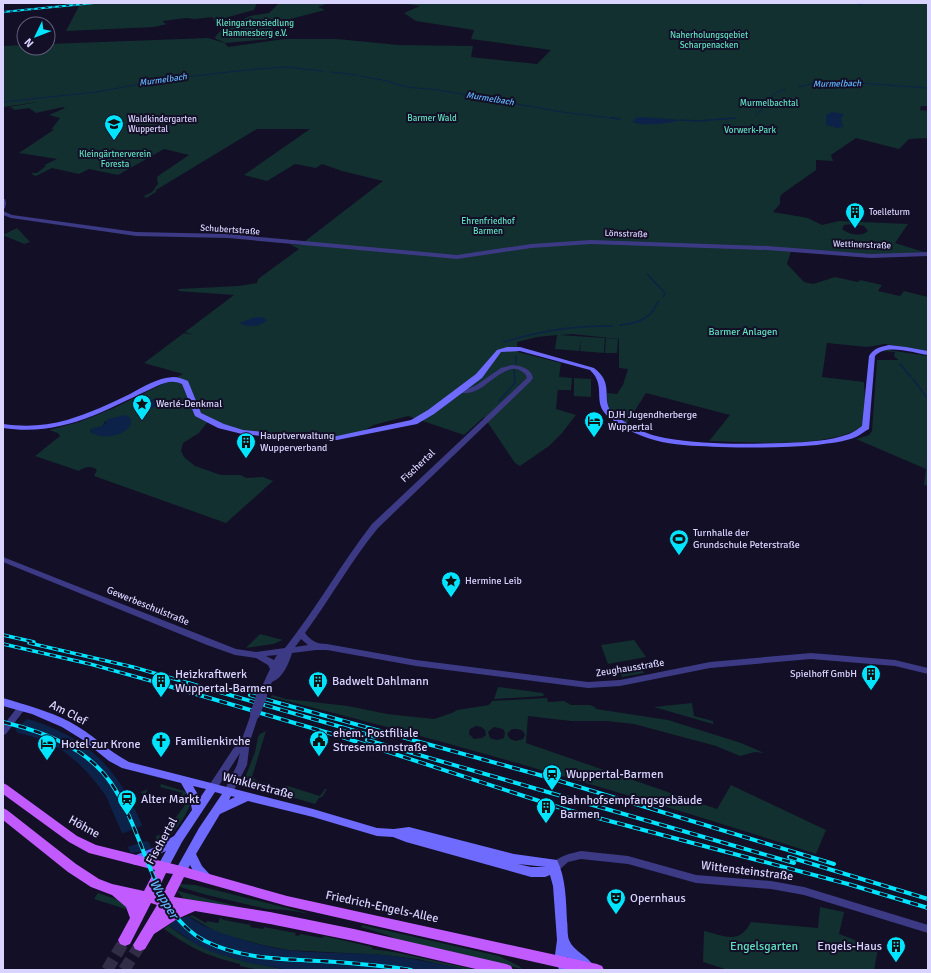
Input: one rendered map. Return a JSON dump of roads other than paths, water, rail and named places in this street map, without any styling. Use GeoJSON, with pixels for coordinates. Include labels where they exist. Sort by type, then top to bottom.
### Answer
{"type":"FeatureCollection","features":[{"type":"Feature","properties":{"kind":"main road"},"geometry":{"type":"LineString","coordinates":[[3,426],[29,429],[64,423],[92,414],[159,383],[172,379],[185,383],[198,414],[222,426],[252,434],[330,439],[414,422],[423,417],[486,370],[499,351],[507,349],[520,349],[582,365],[596,372],[603,382],[603,404],[607,412],[619,421],[655,438],[683,442],[765,446],[810,443],[854,436],[866,427],[872,356],[874,352],[880,348],[890,347],[928,353]]}},
{"type":"Feature","properties":{"kind":"main road","name":"Am Clef"},"geometry":{"type":"LineString","coordinates":[[3,702],[20,710],[66,724],[87,737],[116,759]]}},
{"type":"Feature","properties":{"kind":"main road","name":"Winklerstraße"},"geometry":{"type":"LineString","coordinates":[[116,759],[142,770],[248,796],[377,832],[394,833],[406,838],[531,872],[545,872],[557,864]]}},
{"type":"Feature","properties":{"kind":"main road"},"geometry":{"type":"LineString","coordinates":[[185,781],[195,798],[197,809]]}},
{"type":"Feature","properties":{"kind":"main road","name":"Fischertal"},"geometry":{"type":"LineString","coordinates":[[125,940],[140,904],[178,839],[212,787]]}},
{"type":"Feature","properties":{"kind":"main road","name":"Höhne"},"geometry":{"type":"LineString","coordinates":[[3,788],[73,839],[93,849],[163,867]]}},
{"type":"Feature","properties":{"kind":"main road","name":"Fischertal"},"geometry":{"type":"LineString","coordinates":[[140,945],[153,927],[190,854],[229,791]]}},
{"type":"Feature","properties":{"kind":"main road"},"geometry":{"type":"LineString","coordinates":[[216,812],[248,796]]}},
{"type":"Feature","properties":{"kind":"main road"},"geometry":{"type":"LineString","coordinates":[[3,813],[72,868],[96,883],[140,904]]}},
{"type":"Feature","properties":{"kind":"main road"},"geometry":{"type":"LineString","coordinates":[[130,859],[157,851],[178,839]]}},
{"type":"Feature","properties":{"kind":"main road"},"geometry":{"type":"LineString","coordinates":[[190,854],[198,869],[208,879]]}},
{"type":"Feature","properties":{"kind":"main road"},"geometry":{"type":"LineString","coordinates":[[557,864],[563,940],[571,953],[594,969]]}},
{"type":"Feature","properties":{"kind":"main road","name":"Friedrich-Engels-Allee"},"geometry":{"type":"LineString","coordinates":[[163,867],[286,901],[563,966],[594,969]]}},
{"type":"Feature","properties":{"kind":"main road"},"geometry":{"type":"LineString","coordinates":[[111,889],[130,901],[134,907],[140,904],[166,901],[354,935],[506,970]]}},
{"type":"Feature","properties":{"kind":"main road"},"geometry":{"type":"LineString","coordinates":[[153,927],[189,906]]}},
{"type":"Feature","properties":{"kind":"main road"},"geometry":{"type":"LineString","coordinates":[[563,940],[560,946],[563,966]]}},
{"type":"Feature","properties":{"kind":"street"},"geometry":{"type":"LineString","coordinates":[[3,200],[3,208]]}},
{"type":"Feature","properties":{"kind":"street","name":"Schubertstraße"},"geometry":{"type":"LineString","coordinates":[[3,213],[11,216],[136,234],[228,236],[458,257]]}},
{"type":"Feature","properties":{"kind":"street","name":"Lönsstraße"},"geometry":{"type":"LineString","coordinates":[[458,257],[532,246],[591,242],[794,250]]}},
{"type":"Feature","properties":{"kind":"street","name":"Wettinerstraße"},"geometry":{"type":"LineString","coordinates":[[794,250],[871,256],[928,254]]}},
{"type":"Feature","properties":{"kind":"street","name":"Fischertal"},"geometry":{"type":"LineString","coordinates":[[229,791],[242,766],[246,741],[255,714],[279,658],[288,650],[301,633],[375,526],[530,378],[529,374],[524,370],[517,367],[508,367],[470,391],[465,392],[460,390]]}},
{"type":"Feature","properties":{"kind":"street","name":"Gewerbeschulstraße"},"geometry":{"type":"LineString","coordinates":[[3,559],[235,652],[256,655],[288,650]]}},
{"type":"Feature","properties":{"kind":"street"},"geometry":{"type":"LineString","coordinates":[[301,633],[306,640],[316,647]]}},
{"type":"Feature","properties":{"kind":"street","name":"Zeughausstraße"},"geometry":{"type":"LineString","coordinates":[[288,650],[327,647],[364,655],[416,663],[588,685],[620,683],[710,664],[811,656],[895,663],[928,670]]}},
{"type":"Feature","properties":{"kind":"street","name":"Fischertal"},"geometry":{"type":"LineString","coordinates":[[269,682],[286,661],[288,650]]}},
{"type":"Feature","properties":{"kind":"street"},"geometry":{"type":"LineString","coordinates":[[256,655],[272,663],[274,670]]}},
{"type":"Feature","properties":{"kind":"street"},"geometry":{"type":"LineString","coordinates":[[3,732],[20,710]]}},
{"type":"Feature","properties":{"kind":"street","name":"Fischertal"},"geometry":{"type":"LineString","coordinates":[[212,787],[236,751],[246,741]]}},
{"type":"Feature","properties":{"kind":"street","name":"Wittensteinstraße"},"geometry":{"type":"LineString","coordinates":[[557,864],[570,857],[581,855],[607,857],[628,860],[696,879],[771,885],[804,891],[928,929]]}},
{"type":"Feature","properties":{"kind":"water"},"geometry":{"type":"Polygon","coordinates":[[[832,112],[844,114],[841,118],[843,127],[837,128],[826,125],[826,115],[832,112]]]}},
{"type":"Feature","properties":{"kind":"water"},"geometry":{"type":"Polygon","coordinates":[[[636,118],[682,120],[650,124],[632,122],[636,118]]]}},
{"type":"Feature","properties":{"kind":"water"},"geometry":{"type":"Polygon","coordinates":[[[256,317],[262,317],[267,320],[254,326],[246,326],[239,323],[256,317]]]}},
{"type":"Feature","properties":{"kind":"water"},"geometry":{"type":"Polygon","coordinates":[[[155,399],[161,402],[156,407],[145,410],[134,409],[143,401],[155,399]]]}},
{"type":"Feature","properties":{"kind":"water"},"geometry":{"type":"Polygon","coordinates":[[[125,415],[130,417],[131,423],[128,428],[119,434],[113,436],[100,436],[90,432],[93,428],[103,426],[108,419],[125,415]]]}},
{"type":"Feature","properties":{"kind":"water","name":"Wupper"},"geometry":{"type":"Polygon","coordinates":[[[4,713],[33,721],[58,731],[80,743],[98,758],[114,775],[128,796],[140,820],[165,885],[181,909],[188,916],[200,923],[224,934],[275,948],[312,952],[384,955],[415,959],[467,970],[290,970],[249,963],[212,952],[197,945],[168,925],[155,910],[106,796],[96,783],[75,760],[49,743],[35,737],[3,732],[4,713]]]}},
{"type":"Feature","properties":{"kind":"waterway"},"geometry":{"type":"LineString","coordinates":[[853,3],[862,5]]}},
{"type":"Feature","properties":{"kind":"waterway","name":"Murmelbach"},"geometry":{"type":"LineString","coordinates":[[3,102],[96,92],[168,79],[246,70],[285,67],[323,71]]}},
{"type":"Feature","properties":{"kind":"waterway","name":"Murmelbach"},"geometry":{"type":"LineString","coordinates":[[330,72],[357,75]]}},
{"type":"Feature","properties":{"kind":"waterway","name":"Murmelbach"},"geometry":{"type":"LineString","coordinates":[[360,76],[388,81],[406,87],[438,90],[562,112],[620,119],[611,118]]}},
{"type":"Feature","properties":{"kind":"waterway","name":"Murmelbach"},"geometry":{"type":"LineString","coordinates":[[799,87],[814,83],[845,82],[928,88]]}},
{"type":"Feature","properties":{"kind":"waterway","name":"Murmelbach"},"geometry":{"type":"LineString","coordinates":[[770,101],[773,98],[771,97],[777,92],[785,89]]}},
{"type":"Feature","properties":{"kind":"waterway","name":"Murmelbach"},"geometry":{"type":"LineString","coordinates":[[756,115],[764,107]]}},
{"type":"Feature","properties":{"kind":"waterway","name":"Murmelbach"},"geometry":{"type":"LineString","coordinates":[[681,120],[698,121],[735,118],[723,119]]}},
{"type":"Feature","properties":{"kind":"waterway"},"geometry":{"type":"LineString","coordinates":[[647,274],[665,293],[663,297]]}},
{"type":"Feature","properties":{"kind":"waterway"},"geometry":{"type":"LineString","coordinates":[[620,325],[633,323],[646,318],[659,301]]}},
{"type":"Feature","properties":{"kind":"waterway"},"geometry":{"type":"LineString","coordinates":[[504,342],[532,334],[558,330],[613,326]]}},
{"type":"Feature","properties":{"kind":"waterway"},"geometry":{"type":"LineString","coordinates":[[516,356],[516,364]]}},
{"type":"Feature","properties":{"kind":"waterway"},"geometry":{"type":"LineString","coordinates":[[900,364],[911,377]]}},
{"type":"Feature","properties":{"kind":"waterway"},"geometry":{"type":"LineString","coordinates":[[499,401],[515,383],[514,369]]}},
{"type":"Feature","properties":{"kind":"waterway"},"geometry":{"type":"LineString","coordinates":[[913,379],[928,399]]}},
{"type":"Feature","properties":{"kind":"tunnel"},"geometry":{"type":"LineString","coordinates":[[107,970],[125,940]]}},
{"type":"Feature","properties":{"kind":"tunnel"},"geometry":{"type":"LineString","coordinates":[[124,970],[140,945]]}},
{"type":"Feature","properties":{"kind":"railway"},"geometry":{"type":"LineString","coordinates":[[3,12],[94,3]]}},
{"type":"Feature","properties":{"kind":"railway"},"geometry":{"type":"LineString","coordinates":[[3,635],[34,642]]}},
{"type":"Feature","properties":{"kind":"railway"},"geometry":{"type":"LineString","coordinates":[[29,643],[133,667],[192,684]]}},
{"type":"Feature","properties":{"kind":"railway"},"geometry":{"type":"LineString","coordinates":[[3,644],[90,664],[162,684]]}},
{"type":"Feature","properties":{"kind":"railway"},"geometry":{"type":"LineString","coordinates":[[158,683],[339,736],[564,809],[848,884],[928,908]]}},
{"type":"Feature","properties":{"kind":"railway"},"geometry":{"type":"LineString","coordinates":[[188,683],[376,737]]}},
{"type":"Feature","properties":{"kind":"railway"},"geometry":{"type":"LineString","coordinates":[[250,695],[543,776],[834,864]]}},
{"type":"Feature","properties":{"kind":"railway"},"geometry":{"type":"LineString","coordinates":[[3,722],[49,736],[77,751],[101,770],[123,803],[165,900],[178,919],[195,935],[219,947],[247,955],[277,959],[366,964],[411,970]]}},
{"type":"Feature","properties":{"kind":"railway"},"geometry":{"type":"LineString","coordinates":[[367,740],[794,863]]}},
{"type":"Feature","properties":{"kind":"railway"},"geometry":{"type":"LineString","coordinates":[[789,857],[928,899]]}},
{"type":"Feature","properties":{"kind":"place","name":"Waldkindergarten Wuppertal"},"geometry":{"type":"Point","coordinates":[114,141]}},
{"type":"Feature","properties":{"kind":"place","name":"Toelleturm"},"geometry":{"type":"Point","coordinates":[855,229]}},
{"type":"Feature","properties":{"kind":"place","name":"Werlé-Denkmal"},"geometry":{"type":"Point","coordinates":[142,421]}},
{"type":"Feature","properties":{"kind":"place","name":"DJH Jugendherberge Wuppertal"},"geometry":{"type":"Point","coordinates":[594,438]}},
{"type":"Feature","properties":{"kind":"place","name":"Hauptverwaltung Wupperverband"},"geometry":{"type":"Point","coordinates":[246,459]}},
{"type":"Feature","properties":{"kind":"place","name":"Turnhalle der Grundschule Peterstraße"},"geometry":{"type":"Point","coordinates":[679,556]}},
{"type":"Feature","properties":{"kind":"place","name":"Hermine Leib"},"geometry":{"type":"Point","coordinates":[451,598]}},
{"type":"Feature","properties":{"kind":"place","name":"Spielhoff GmbH"},"geometry":{"type":"Point","coordinates":[871,691]}},
{"type":"Feature","properties":{"kind":"place","name":"Heizkraftwerk Wuppertal-Barmen"},"geometry":{"type":"Point","coordinates":[161,698]}},
{"type":"Feature","properties":{"kind":"place","name":"Badwelt Dahlmann"},"geometry":{"type":"Point","coordinates":[318,698]}},
{"type":"Feature","properties":{"kind":"place","name":"ehem. Postfiliale Stresemannstraße"},"geometry":{"type":"Point","coordinates":[319,757]}},
{"type":"Feature","properties":{"kind":"place","name":"Familienkirche"},"geometry":{"type":"Point","coordinates":[161,758]}},
{"type":"Feature","properties":{"kind":"place","name":"Hotel zur Krone"},"geometry":{"type":"Point","coordinates":[47,761]}},
{"type":"Feature","properties":{"kind":"place","name":"Wuppertal-Barmen"},"geometry":{"type":"Point","coordinates":[552,791]}},
{"type":"Feature","properties":{"kind":"place","name":"Alter Markt"},"geometry":{"type":"Point","coordinates":[127,816]}},
{"type":"Feature","properties":{"kind":"place","name":"Bahnhofsempfangsgebäude Barmen"},"geometry":{"type":"Point","coordinates":[546,824]}},
{"type":"Feature","properties":{"kind":"place","name":"Opernhaus"},"geometry":{"type":"Point","coordinates":[616,915]}},
{"type":"Feature","properties":{"kind":"place","name":"Engels-Haus"},"geometry":{"type":"Point","coordinates":[896,963]}},
{"type":"Feature","properties":{"kind":"park label","name":"Kleingartensiedlung Hammesberg e.V."},"geometry":{"type":"Point","coordinates":[255,28]}},
{"type":"Feature","properties":{"kind":"park label","name":"Naherholungsgebiet Scharpenacken"},"geometry":{"type":"Point","coordinates":[709,40]}},
{"type":"Feature","properties":{"kind":"park label","name":"Murmelbachtal"},"geometry":{"type":"Point","coordinates":[769,103]}},
{"type":"Feature","properties":{"kind":"park label","name":"Barmer Wald"},"geometry":{"type":"Point","coordinates":[432,118]}},
{"type":"Feature","properties":{"kind":"park label","name":"Vorwerk-Park"},"geometry":{"type":"Point","coordinates":[750,130]}},
{"type":"Feature","properties":{"kind":"park label","name":"Kleingärtnerverein Foresta"},"geometry":{"type":"Point","coordinates":[115,160]}},
{"type":"Feature","properties":{"kind":"park label","name":"Ehrenfriedhof Barmen"},"geometry":{"type":"Point","coordinates":[488,226]}},
{"type":"Feature","properties":{"kind":"park label","name":"Barmer Anlagen"},"geometry":{"type":"Point","coordinates":[743,332]}},
{"type":"Feature","properties":{"kind":"park label","name":"Engelsgarten"},"geometry":{"type":"Point","coordinates":[764,946]}}]}
